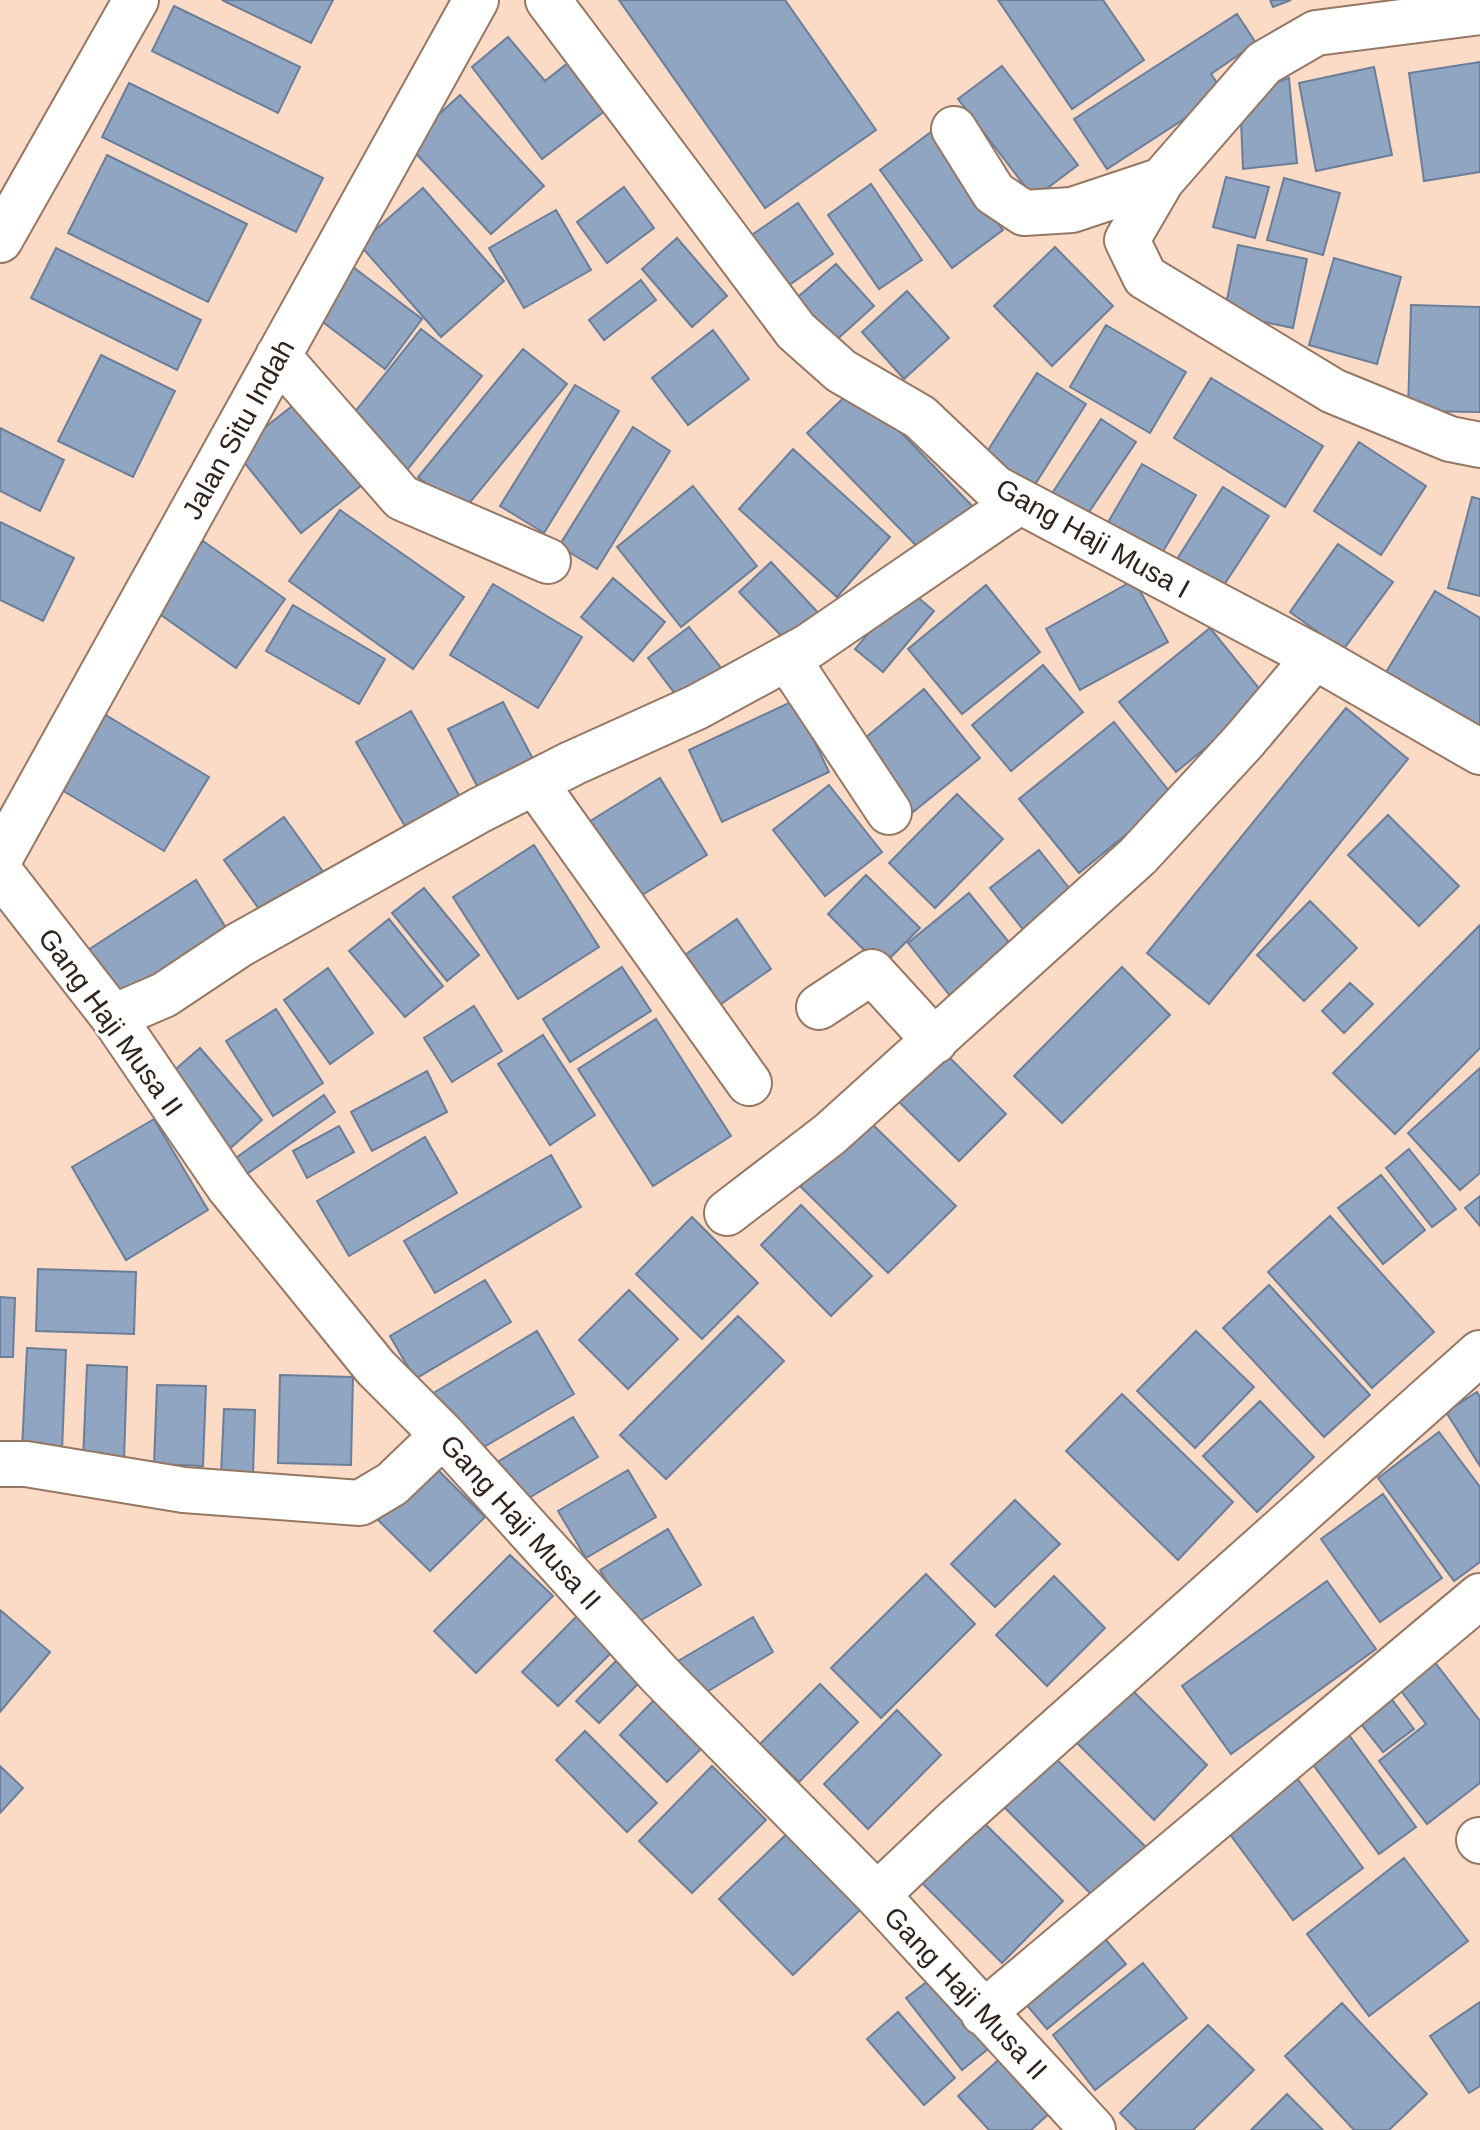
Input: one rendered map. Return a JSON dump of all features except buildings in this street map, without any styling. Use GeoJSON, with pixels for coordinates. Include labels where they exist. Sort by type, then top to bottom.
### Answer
{"type":"FeatureCollection","features":[{"type":"Feature","properties":{"kind":"street"},"geometry":{"type":"LineString","coordinates":[[0,240],[136,0]]}},
{"type":"Feature","properties":{"kind":"street","name":"Jalan Situ Indah"},"geometry":{"type":"LineString","coordinates":[[0,858],[476,0]]}},
{"type":"Feature","properties":{"kind":"street","name":"Gang Haji Musa I"},"geometry":{"type":"LineString","coordinates":[[548,0],[796,331],[841,371],[920,417],[995,488],[1315,657],[1480,752]]}},
{"type":"Feature","properties":{"kind":"street"},"geometry":{"type":"LineString","coordinates":[[1480,12],[1316,33],[1264,63],[1162,180],[1127,240],[1145,277],[1333,391],[1450,439],[1480,445]]}},
{"type":"Feature","properties":{"kind":"street"},"geometry":{"type":"LineString","coordinates":[[954,129],[994,193],[1024,213],[1072,210],[1162,180]]}},
{"type":"Feature","properties":{"kind":"street"},"geometry":{"type":"LineString","coordinates":[[278,356],[402,498],[548,561]]}},
{"type":"Feature","properties":{"kind":"street"},"geometry":{"type":"LineString","coordinates":[[113,1017],[164,995],[239,945],[535,783],[697,707],[787,658],[906,582],[1019,502]]}},
{"type":"Feature","properties":{"kind":"street"},"geometry":{"type":"LineString","coordinates":[[727,1213],[830,1134],[1138,856],[1244,741],[1315,657]]}},
{"type":"Feature","properties":{"kind":"street"},"geometry":{"type":"LineString","coordinates":[[787,658],[889,812]]}},
{"type":"Feature","properties":{"kind":"street"},"geometry":{"type":"LineString","coordinates":[[535,783],[749,1083]]}},
{"type":"Feature","properties":{"kind":"street","name":"Gang Haji Musa II"},"geometry":{"type":"LineString","coordinates":[[0,872],[113,1017],[229,1187],[376,1368],[443,1435],[660,1675],[877,1895],[1093,2130]]}},
{"type":"Feature","properties":{"kind":"street"},"geometry":{"type":"LineString","coordinates":[[819,1007],[872,972],[935,1041]]}},
{"type":"Feature","properties":{"kind":"street"},"geometry":{"type":"LineString","coordinates":[[877,1895],[952,1824],[1480,1353]]}},
{"type":"Feature","properties":{"kind":"street"},"geometry":{"type":"LineString","coordinates":[[0,1464],[26,1464],[184,1490],[360,1503],[392,1484],[443,1435]]}},
{"type":"Feature","properties":{"kind":"street"},"geometry":{"type":"LineString","coordinates":[[983,2013],[1480,1596]]}}]}
